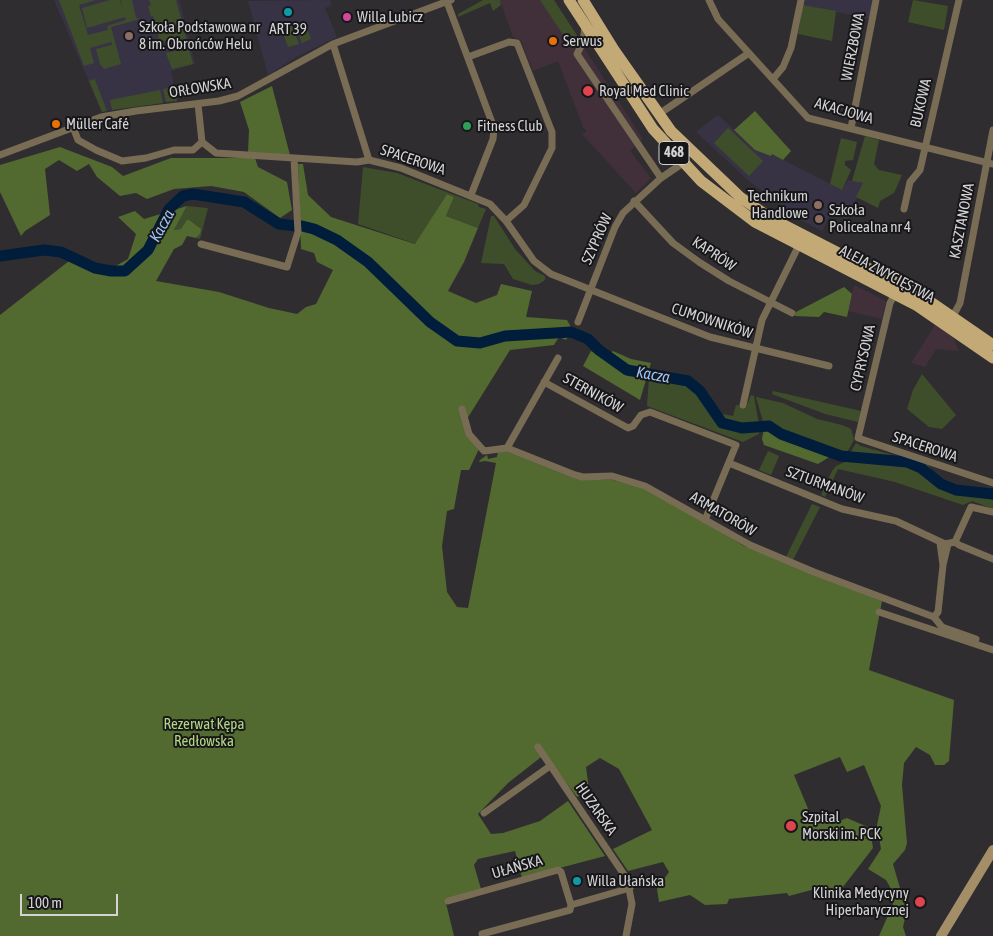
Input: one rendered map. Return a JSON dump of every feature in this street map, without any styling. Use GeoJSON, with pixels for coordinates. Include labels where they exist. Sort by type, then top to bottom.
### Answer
{"type":"FeatureCollection","features":[{"type":"Feature","properties":{"kind":"main road","name":"ALEJA ZWYCIĘSTWA"},"geometry":{"type":"LineString","coordinates":[[569,0],[639,110],[683,163],[729,204],[770,230],[895,294],[935,317],[993,358]]}},
{"type":"Feature","properties":{"kind":"main road","name":"ALEJA ZWYCIĘSTWA"},"geometry":{"type":"LineString","coordinates":[[583,0],[659,114],[692,152],[740,197],[760,212],[894,281],[953,316],[993,345]]}},
{"type":"Feature","properties":{"kind":"street","name":"AKACJOWA"},"geometry":{"type":"LineString","coordinates":[[709,0],[718,19],[808,118],[990,163]]}},
{"type":"Feature","properties":{"kind":"street"},"geometry":{"type":"LineString","coordinates":[[772,79],[783,67],[790,48],[800,0]]}},
{"type":"Feature","properties":{"kind":"street","name":"WIERZBOWA"},"geometry":{"type":"LineString","coordinates":[[851,128],[876,0]]}},
{"type":"Feature","properties":{"kind":"street","name":"BUKOWA"},"geometry":{"type":"LineString","coordinates":[[904,209],[910,182],[920,170],[959,0]]}},
{"type":"Feature","properties":{"kind":"street"},"geometry":{"type":"LineString","coordinates":[[449,1],[494,128],[493,139],[472,196]]}},
{"type":"Feature","properties":{"kind":"street","name":"ORŁOWSKA"},"geometry":{"type":"LineString","coordinates":[[0,155],[73,127],[123,112],[198,104],[238,96],[333,44],[449,1]]}},
{"type":"Feature","properties":{"kind":"street"},"geometry":{"type":"LineString","coordinates":[[585,26],[582,42],[577,54],[661,178]]}},
{"type":"Feature","properties":{"kind":"street"},"geometry":{"type":"LineString","coordinates":[[468,57],[509,42],[517,43],[552,132],[552,148],[524,205],[506,221]]}},
{"type":"Feature","properties":{"kind":"street"},"geometry":{"type":"LineString","coordinates":[[333,44],[369,160]]}},
{"type":"Feature","properties":{"kind":"street"},"geometry":{"type":"LineString","coordinates":[[659,114],[749,53]]}},
{"type":"Feature","properties":{"kind":"street"},"geometry":{"type":"LineString","coordinates":[[73,127],[78,140],[122,161],[146,158],[174,150],[193,150],[202,142],[198,104]]}},
{"type":"Feature","properties":{"kind":"street","name":"KASZTANOWA"},"geometry":{"type":"LineString","coordinates":[[953,316],[960,303],[990,163],[993,130]]}},
{"type":"Feature","properties":{"kind":"street","name":"SPACEROWA"},"geometry":{"type":"LineString","coordinates":[[202,142],[219,154],[357,162],[369,160],[400,168],[490,204],[506,221],[542,269],[590,290]]}},
{"type":"Feature","properties":{"kind":"street"},"geometry":{"type":"LineString","coordinates":[[201,244],[287,267],[298,232],[294,158]]}},
{"type":"Feature","properties":{"kind":"street","name":"SZYPRÓW"},"geometry":{"type":"LineString","coordinates":[[578,322],[615,227],[623,213],[661,178],[683,163]]}},
{"type":"Feature","properties":{"kind":"street","name":"KAPRÓW"},"geometry":{"type":"LineString","coordinates":[[634,201],[673,242],[699,262],[729,281],[792,313]]}},
{"type":"Feature","properties":{"kind":"street"},"geometry":{"type":"LineString","coordinates":[[743,405],[762,320],[798,245]]}},
{"type":"Feature","properties":{"kind":"street","name":"CUMOWNIKÓW"},"geometry":{"type":"LineString","coordinates":[[590,290],[710,337],[829,366]]}},
{"type":"Feature","properties":{"kind":"street","name":"CYPRYSOWA"},"geometry":{"type":"LineString","coordinates":[[860,429],[890,303],[895,294]]}},
{"type":"Feature","properties":{"kind":"street"},"geometry":{"type":"LineString","coordinates":[[462,409],[469,434],[484,451],[507,448],[558,358]]}},
{"type":"Feature","properties":{"kind":"street","name":"STERNIKÓW"},"geometry":{"type":"LineString","coordinates":[[544,382],[628,428],[633,426],[641,416],[650,412],[736,445],[729,463]]}},
{"type":"Feature","properties":{"kind":"street","name":"SPACEROWA"},"geometry":{"type":"LineString","coordinates":[[860,429],[858,438],[864,442],[993,483]]}},
{"type":"Feature","properties":{"kind":"street","name":"ARMATORÓW"},"geometry":{"type":"LineString","coordinates":[[507,448],[575,475],[583,477],[612,476],[645,486],[750,546],[924,615],[934,617]]}},
{"type":"Feature","properties":{"kind":"street"},"geometry":{"type":"LineString","coordinates":[[705,520],[729,463]]}},
{"type":"Feature","properties":{"kind":"street","name":"SZTURMANÓW"},"geometry":{"type":"LineString","coordinates":[[729,463],[842,509],[896,521],[940,543],[952,543],[993,558]]}},
{"type":"Feature","properties":{"kind":"street"},"geometry":{"type":"LineString","coordinates":[[943,565],[971,507],[993,512]]}},
{"type":"Feature","properties":{"kind":"street"},"geometry":{"type":"LineString","coordinates":[[940,543],[943,565],[938,612],[934,617],[942,627],[993,645]]}},
{"type":"Feature","properties":{"kind":"street"},"geometry":{"type":"LineString","coordinates":[[879,612],[993,650]]}},
{"type":"Feature","properties":{"kind":"street"},"geometry":{"type":"LineString","coordinates":[[921,626],[924,615]]}},
{"type":"Feature","properties":{"kind":"street","name":"HUZARSKA"},"geometry":{"type":"LineString","coordinates":[[538,747],[624,874],[630,888],[632,904],[626,936]]}},
{"type":"Feature","properties":{"kind":"street"},"geometry":{"type":"LineString","coordinates":[[484,813],[550,766]]}},
{"type":"Feature","properties":{"kind":"street"},"geometry":{"type":"LineString","coordinates":[[941,936],[993,850]]}},
{"type":"Feature","properties":{"kind":"street","name":"UŁAŃSKA"},"geometry":{"type":"LineString","coordinates":[[448,901],[558,870],[571,905]]}},
{"type":"Feature","properties":{"kind":"street"},"geometry":{"type":"LineString","coordinates":[[482,934],[570,910],[571,905],[630,888]]}},
{"type":"Feature","properties":{"kind":"shaded area","name":"Szkoła Podstawowa nr 8 im. Obrońców Helu"},"geometry":{"type":"Polygon","coordinates":[[[54,0],[179,0],[195,64],[171,71],[177,101],[136,105],[102,112],[54,0]]]}},
{"type":"Feature","properties":{"kind":"shaded area"},"geometry":{"type":"Polygon","coordinates":[[[330,0],[332,5],[325,8],[337,37],[296,57],[268,75],[248,1],[330,0]]]}},
{"type":"Feature","properties":{"kind":"shaded area"},"geometry":{"type":"Polygon","coordinates":[[[500,0],[553,0],[643,139],[630,151],[651,178],[636,193],[582,134],[587,132],[583,127],[558,61],[533,71],[521,41],[513,37],[500,0]]]}},
{"type":"Feature","properties":{"kind":"shaded area"},"geometry":{"type":"Polygon","coordinates":[[[803,0],[872,0],[870,19],[803,5],[803,0]]]}},
{"type":"Feature","properties":{"kind":"shaded area"},"geometry":{"type":"Polygon","coordinates":[[[718,115],[734,130],[736,129],[734,131],[755,150],[772,154],[842,190],[848,180],[864,183],[846,219],[832,212],[822,231],[801,220],[749,181],[696,132],[718,115]]]}},
{"type":"Feature","properties":{"kind":"shaded area"},"geometry":{"type":"Polygon","coordinates":[[[854,285],[886,301],[882,319],[848,311],[854,285]]]}},
{"type":"Feature","properties":{"kind":"shaded area"},"geometry":{"type":"Polygon","coordinates":[[[935,325],[953,337],[959,351],[936,349],[925,367],[911,363],[935,325]]]}},
{"type":"Feature","properties":{"kind":"green space"},"geometry":{"type":"Polygon","coordinates":[[[59,0],[96,0],[79,5],[88,35],[108,30],[107,26],[126,20],[125,17],[87,28],[82,8],[110,0],[120,0],[123,10],[121,0],[132,0],[136,18],[140,19],[111,27],[121,64],[104,69],[100,64],[96,49],[112,45],[110,36],[111,42],[90,48],[94,63],[84,66],[59,0]]]}},
{"type":"Feature","properties":{"kind":"green space"},"geometry":{"type":"Polygon","coordinates":[[[149,0],[176,0],[193,64],[172,69],[166,53],[181,49],[178,38],[160,42],[153,16],[151,16],[148,6],[151,5],[149,0]]]}},
{"type":"Feature","properties":{"kind":"green space"},"geometry":{"type":"Polygon","coordinates":[[[483,0],[500,0],[501,5],[493,11],[490,3],[458,17],[458,14],[483,0]]]}},
{"type":"Feature","properties":{"kind":"green space"},"geometry":{"type":"Polygon","coordinates":[[[540,0],[554,0],[580,40],[575,48],[572,48],[540,0]]]}},
{"type":"Feature","properties":{"kind":"green space"},"geometry":{"type":"Polygon","coordinates":[[[913,0],[948,6],[944,30],[908,22],[913,0]]]}},
{"type":"Feature","properties":{"kind":"green space"},"geometry":{"type":"Polygon","coordinates":[[[803,5],[836,11],[832,41],[798,34],[803,5]]]}},
{"type":"Feature","properties":{"kind":"green space"},"geometry":{"type":"Polygon","coordinates":[[[305,22],[311,39],[302,43],[295,25],[305,22]]]}},
{"type":"Feature","properties":{"kind":"green space"},"geometry":{"type":"Polygon","coordinates":[[[292,26],[299,44],[288,47],[282,30],[292,26]]]}},
{"type":"Feature","properties":{"kind":"green space"},"geometry":{"type":"Polygon","coordinates":[[[95,79],[107,111],[102,112],[89,81],[95,79]]]}},
{"type":"Feature","properties":{"kind":"green space"},"geometry":{"type":"Polygon","coordinates":[[[272,86],[290,155],[248,152],[249,130],[240,102],[272,86]]]}},
{"type":"Feature","properties":{"kind":"green space"},"geometry":{"type":"Polygon","coordinates":[[[174,87],[177,101],[166,102],[163,89],[174,87]]]}},
{"type":"Feature","properties":{"kind":"green space"},"geometry":{"type":"Polygon","coordinates":[[[160,90],[163,103],[112,110],[110,100],[160,90]]]}},
{"type":"Feature","properties":{"kind":"green space"},"geometry":{"type":"Polygon","coordinates":[[[755,111],[791,151],[783,160],[772,154],[771,156],[755,150],[734,130],[755,111]]]}},
{"type":"Feature","properties":{"kind":"green space"},"geometry":{"type":"Polygon","coordinates":[[[728,128],[763,161],[749,176],[714,143],[728,128]]]}},
{"type":"Feature","properties":{"kind":"green space"},"geometry":{"type":"Polygon","coordinates":[[[865,136],[879,140],[874,164],[879,170],[902,175],[894,193],[880,201],[878,208],[856,197],[863,183],[852,181],[865,136]]]}},
{"type":"Feature","properties":{"kind":"green space"},"geometry":{"type":"Polygon","coordinates":[[[841,138],[857,142],[853,160],[845,161],[845,165],[851,170],[842,190],[830,184],[841,138]]]}},
{"type":"Feature","properties":{"kind":"green space"},"geometry":{"type":"Polygon","coordinates":[[[60,147],[112,167],[123,176],[171,158],[255,158],[258,167],[287,182],[292,210],[280,218],[244,192],[211,186],[174,189],[147,199],[136,193],[120,196],[97,177],[89,164],[77,171],[59,160],[45,169],[50,215],[25,231],[21,236],[0,192],[0,165],[60,147]]]}},
{"type":"Feature","properties":{"kind":"green space","name":"Rezerwat Kępa Redłowska"},"geometry":{"type":"Polygon","coordinates":[[[298,164],[303,164],[308,195],[331,217],[415,244],[447,194],[454,197],[446,216],[478,228],[464,262],[448,291],[476,303],[497,295],[501,284],[532,291],[526,317],[567,320],[572,329],[566,340],[559,337],[554,345],[510,350],[467,419],[463,420],[479,449],[469,470],[461,470],[454,509],[447,511],[442,546],[447,592],[457,607],[468,608],[496,463],[479,462],[487,455],[488,459],[497,457],[498,451],[503,450],[576,479],[613,480],[644,488],[665,498],[744,546],[882,601],[869,670],[954,700],[949,761],[944,765],[935,765],[930,755],[916,747],[904,763],[902,785],[907,843],[905,850],[893,864],[904,902],[906,914],[903,927],[906,936],[879,936],[893,904],[890,887],[886,880],[868,869],[881,849],[877,825],[881,806],[864,765],[847,772],[840,757],[794,775],[814,823],[831,817],[834,823],[847,818],[870,828],[873,848],[836,896],[815,889],[789,896],[787,893],[729,899],[727,904],[705,905],[690,895],[659,902],[657,889],[669,872],[663,862],[628,871],[613,849],[652,830],[619,769],[600,758],[586,767],[589,789],[577,797],[545,754],[508,783],[478,814],[491,834],[503,833],[540,821],[568,801],[605,856],[522,878],[515,851],[478,859],[474,865],[481,889],[445,899],[454,936],[0,936],[0,315],[69,261],[112,268],[128,259],[136,234],[118,217],[135,211],[144,219],[187,206],[174,230],[181,229],[189,220],[201,229],[200,234],[196,238],[187,236],[182,245],[174,249],[156,281],[219,292],[269,308],[297,314],[306,307],[316,304],[333,270],[317,262],[314,253],[301,249],[298,164]]]}},
{"type":"Feature","properties":{"kind":"green space"},"geometry":{"type":"Polygon","coordinates":[[[363,167],[397,173],[478,204],[479,207],[486,209],[478,228],[446,216],[454,197],[447,194],[416,244],[358,224],[363,167]]]}},
{"type":"Feature","properties":{"kind":"green space"},"geometry":{"type":"Polygon","coordinates":[[[187,206],[208,208],[200,239],[196,238],[200,234],[185,225],[181,229],[174,230],[187,206]]]}},
{"type":"Feature","properties":{"kind":"green space"},"geometry":{"type":"Polygon","coordinates":[[[491,216],[494,216],[515,249],[535,271],[545,276],[545,280],[539,284],[532,285],[513,279],[504,264],[481,263],[491,216]]]}},
{"type":"Feature","properties":{"kind":"green space"},"geometry":{"type":"Polygon","coordinates":[[[844,287],[852,294],[847,317],[824,312],[819,317],[795,316],[796,312],[844,287]]]}},
{"type":"Feature","properties":{"kind":"green space"},"geometry":{"type":"Polygon","coordinates":[[[591,351],[603,358],[613,351],[631,359],[651,363],[640,400],[583,366],[591,351]]]}},
{"type":"Feature","properties":{"kind":"green space"},"geometry":{"type":"Polygon","coordinates":[[[922,374],[956,415],[942,429],[929,427],[907,409],[913,390],[922,374]]]}},
{"type":"Feature","properties":{"kind":"green space"},"geometry":{"type":"Polygon","coordinates":[[[649,377],[685,384],[696,393],[716,422],[743,430],[759,428],[759,434],[743,442],[647,406],[649,377]]]}},
{"type":"Feature","properties":{"kind":"green space"},"geometry":{"type":"Polygon","coordinates":[[[773,391],[861,411],[858,422],[825,414],[772,394],[773,391]]]}},
{"type":"Feature","properties":{"kind":"green space"},"geometry":{"type":"Polygon","coordinates":[[[751,395],[754,396],[759,425],[750,427],[736,425],[724,422],[717,416],[717,413],[733,416],[736,405],[746,407],[751,395]]]}},
{"type":"Feature","properties":{"kind":"green space"},"geometry":{"type":"Polygon","coordinates":[[[756,397],[783,403],[817,419],[842,425],[851,429],[854,440],[846,454],[782,432],[769,425],[764,425],[756,397]]]}},
{"type":"Feature","properties":{"kind":"green space"},"geometry":{"type":"Polygon","coordinates":[[[764,428],[797,442],[834,454],[818,464],[764,445],[762,439],[764,428]]]}},
{"type":"Feature","properties":{"kind":"green space"},"geometry":{"type":"Polygon","coordinates":[[[856,443],[928,465],[937,477],[908,461],[849,455],[856,443]]]}},
{"type":"Feature","properties":{"kind":"green space"},"geometry":{"type":"Polygon","coordinates":[[[768,451],[779,456],[771,475],[759,470],[768,451]]]}},
{"type":"Feature","properties":{"kind":"green space"},"geometry":{"type":"Polygon","coordinates":[[[848,458],[889,461],[915,467],[938,487],[961,494],[981,494],[993,500],[993,509],[972,501],[963,505],[895,482],[838,469],[825,497],[821,495],[832,471],[836,466],[847,461],[848,458]]]}},
{"type":"Feature","properties":{"kind":"green space"},"geometry":{"type":"Polygon","coordinates":[[[812,504],[820,507],[793,560],[786,557],[812,504]]]}},
{"type":"Feature","properties":{"kind":"waterway","name":"Kacza"},"geometry":{"type":"LineString","coordinates":[[0,256],[44,250],[61,252],[95,268],[125,271],[148,250],[169,209],[183,196],[193,194],[244,202],[279,224],[296,226]]}},
{"type":"Feature","properties":{"kind":"waterway","name":"Kacza"},"geometry":{"type":"LineString","coordinates":[[302,226],[314,229],[337,240],[368,262],[430,322],[457,341],[480,343],[505,336],[571,332],[588,339],[599,350],[627,370],[688,381],[700,391],[722,423],[742,428],[769,426],[781,434],[841,456],[907,462],[921,468],[941,484],[956,490],[993,494]]}},
{"type":"Feature","properties":{"kind":"place","name":"ART 39"},"geometry":{"type":"Point","coordinates":[288,12]}},
{"type":"Feature","properties":{"kind":"place","name":"Willa Lubicz"},"geometry":{"type":"Point","coordinates":[347,17]}},
{"type":"Feature","properties":{"kind":"place","name":"Szkoła Podstawowa nr 8 im. Obrońców Helu"},"geometry":{"type":"Point","coordinates":[129,36]}},
{"type":"Feature","properties":{"kind":"place","name":"Serwus"},"geometry":{"type":"Point","coordinates":[553,41]}},
{"type":"Feature","properties":{"kind":"place","name":"Royal Med Clinic"},"geometry":{"type":"Point","coordinates":[588,91]}},
{"type":"Feature","properties":{"kind":"place","name":"Müller Café"},"geometry":{"type":"Point","coordinates":[56,124]}},
{"type":"Feature","properties":{"kind":"place","name":"Fitness Club"},"geometry":{"type":"Point","coordinates":[467,126]}},
{"type":"Feature","properties":{"kind":"place","name":"Technikum Handlowe"},"geometry":{"type":"Point","coordinates":[818,205]}},
{"type":"Feature","properties":{"kind":"place","name":"Szkoła Policealna nr 4"},"geometry":{"type":"Point","coordinates":[819,219]}},
{"type":"Feature","properties":{"kind":"place","name":"Szpital Morski im. PCK"},"geometry":{"type":"Point","coordinates":[791,826]}},
{"type":"Feature","properties":{"kind":"place","name":"Willa Ułańska"},"geometry":{"type":"Point","coordinates":[577,881]}},
{"type":"Feature","properties":{"kind":"place","name":"Klinika Medycyny Hiperbarycznej"},"geometry":{"type":"Point","coordinates":[920,902]}}]}
